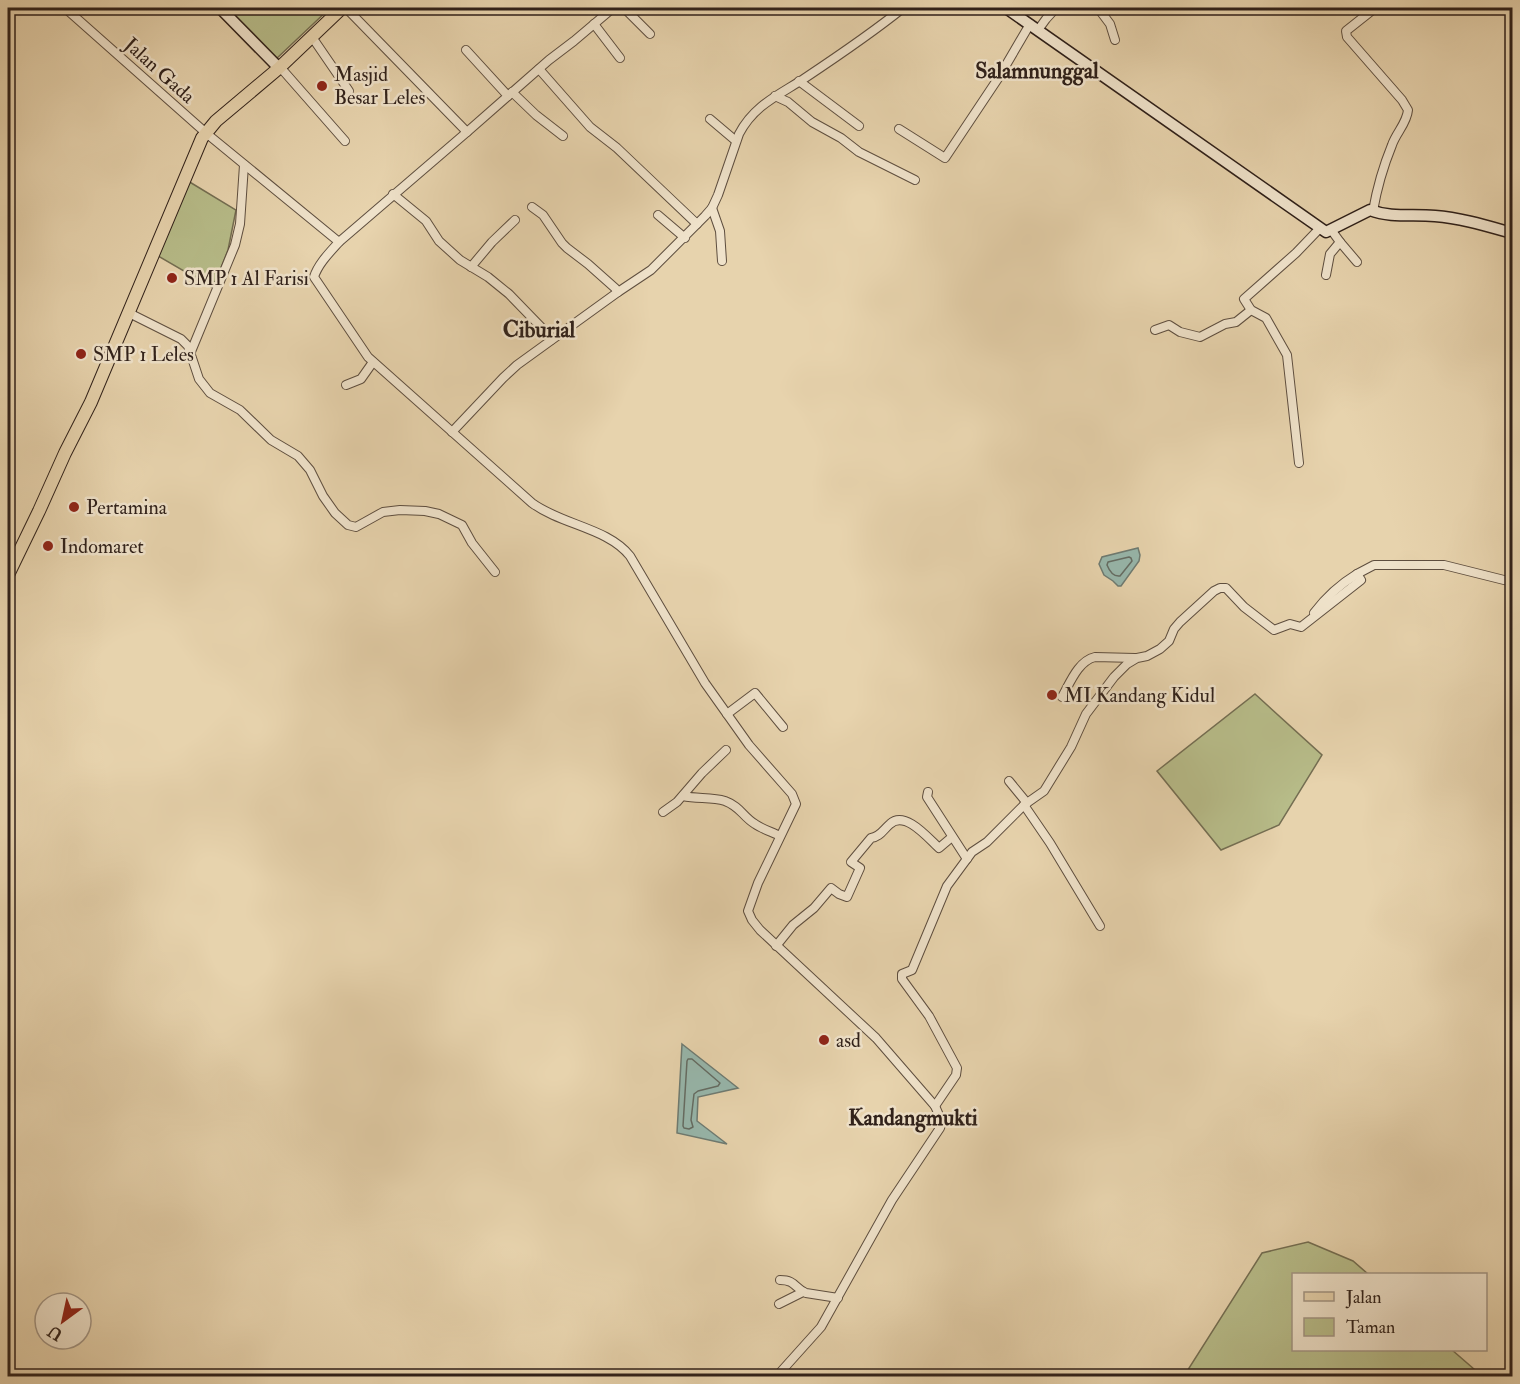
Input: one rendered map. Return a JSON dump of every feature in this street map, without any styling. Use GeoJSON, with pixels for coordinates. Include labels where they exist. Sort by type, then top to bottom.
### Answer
{"type":"FeatureCollection","features":[{"type":"Feature","properties":{"kind":"main road"},"geometry":{"type":"LineString","coordinates":[[8,575],[91,402],[201,140],[216,121],[280,68],[344,8]]}},
{"type":"Feature","properties":{"kind":"street","name":"Jalan Gada"},"geometry":{"type":"LineString","coordinates":[[65,8],[206,133],[339,242]]}},
{"type":"Feature","properties":{"kind":"street"},"geometry":{"type":"LineString","coordinates":[[219,8],[280,68],[345,141]]}},
{"type":"Feature","properties":{"kind":"street"},"geometry":{"type":"LineString","coordinates":[[344,8],[467,132]]}},
{"type":"Feature","properties":{"kind":"street"},"geometry":{"type":"LineString","coordinates":[[614,8],[539,69],[339,242],[322,262],[314,277],[359,347],[452,432],[542,510],[611,539],[630,556],[705,683],[749,745],[795,799],[796,804],[758,884],[748,911],[752,920],[776,946],[876,1038],[935,1106],[942,1122],[892,1200],[821,1327],[777,1377]]}},
{"type":"Feature","properties":{"kind":"street"},"geometry":{"type":"LineString","coordinates":[[624,8],[651,34]]}},
{"type":"Feature","properties":{"kind":"street"},"geometry":{"type":"LineString","coordinates":[[452,432],[524,359],[651,270],[685,238],[712,208],[736,141],[751,114],[903,8]]}},
{"type":"Feature","properties":{"kind":"street"},"geometry":{"type":"LineString","coordinates":[[1006,8],[1326,232],[1366,212],[1373,211],[1384,214],[1459,219],[1512,233]]}},
{"type":"Feature","properties":{"kind":"street"},"geometry":{"type":"LineString","coordinates":[[899,129],[945,158],[1034,27],[1056,8]]}},
{"type":"Feature","properties":{"kind":"street"},"geometry":{"type":"LineString","coordinates":[[1098,8],[1110,24],[1115,40]]}},
{"type":"Feature","properties":{"kind":"street"},"geometry":{"type":"LineString","coordinates":[[1373,211],[1378,183],[1392,145],[1408,113],[1402,100],[1347,37],[1346,31],[1375,8]]}},
{"type":"Feature","properties":{"kind":"street"},"geometry":{"type":"LineString","coordinates":[[594,24],[620,58]]}},
{"type":"Feature","properties":{"kind":"street"},"geometry":{"type":"LineString","coordinates":[[312,37],[349,92]]}},
{"type":"Feature","properties":{"kind":"street"},"geometry":{"type":"LineString","coordinates":[[466,50],[510,94],[563,136]]}},
{"type":"Feature","properties":{"kind":"street"},"geometry":{"type":"LineString","coordinates":[[539,69],[590,126],[617,148],[697,224]]}},
{"type":"Feature","properties":{"kind":"street"},"geometry":{"type":"LineString","coordinates":[[799,81],[860,126]]}},
{"type":"Feature","properties":{"kind":"street"},"geometry":{"type":"LineString","coordinates":[[775,96],[788,102],[812,122],[841,138],[859,152],[915,180]]}},
{"type":"Feature","properties":{"kind":"street"},"geometry":{"type":"LineString","coordinates":[[710,119],[736,141]]}},
{"type":"Feature","properties":{"kind":"street"},"geometry":{"type":"LineString","coordinates":[[190,354],[235,245],[240,217],[244,165]]}},
{"type":"Feature","properties":{"kind":"street"},"geometry":{"type":"LineString","coordinates":[[393,194],[426,221],[439,242],[460,260],[488,277],[509,294],[551,340]]}},
{"type":"Feature","properties":{"kind":"street"},"geometry":{"type":"LineString","coordinates":[[532,207],[543,214],[562,243],[618,292]]}},
{"type":"Feature","properties":{"kind":"street"},"geometry":{"type":"LineString","coordinates":[[712,208],[720,231],[722,261]]}},
{"type":"Feature","properties":{"kind":"street"},"geometry":{"type":"LineString","coordinates":[[658,215],[685,238]]}},
{"type":"Feature","properties":{"kind":"street"},"geometry":{"type":"LineString","coordinates":[[471,267],[515,220]]}},
{"type":"Feature","properties":{"kind":"street"},"geometry":{"type":"LineString","coordinates":[[1299,463],[1287,355],[1266,318],[1251,310],[1245,297],[1296,253],[1320,228]]}},
{"type":"Feature","properties":{"kind":"street"},"geometry":{"type":"LineString","coordinates":[[1332,231],[1357,262]]}},
{"type":"Feature","properties":{"kind":"street"},"geometry":{"type":"LineString","coordinates":[[1326,275],[1330,254],[1340,242]]}},
{"type":"Feature","properties":{"kind":"street"},"geometry":{"type":"LineString","coordinates":[[1155,330],[1169,325],[1180,332],[1200,337],[1225,324],[1236,322],[1251,310]]}},
{"type":"Feature","properties":{"kind":"street"},"geometry":{"type":"LineString","coordinates":[[129,313],[181,339],[188,346],[199,379],[210,393],[240,410],[271,440],[298,456],[310,470],[323,496],[335,513],[348,525],[356,527],[383,512],[400,510],[439,514],[462,525],[472,543],[495,572]]}},
{"type":"Feature","properties":{"kind":"street"},"geometry":{"type":"LineString","coordinates":[[346,385],[361,379],[373,362]]}},
{"type":"Feature","properties":{"kind":"street"},"geometry":{"type":"LineString","coordinates":[[1062,697],[1076,672],[1090,658],[1137,658],[1160,650],[1169,641],[1180,622],[1220,588],[1226,588],[1244,607],[1274,630],[1290,624],[1300,627],[1361,580],[1357,574],[1374,565],[1444,565],[1512,582]]}},
{"type":"Feature","properties":{"kind":"street"},"geometry":{"type":"LineString","coordinates":[[935,1106],[956,1075],[957,1068],[929,1016],[902,979],[902,974],[912,970],[947,886],[972,852],[995,835],[1025,804],[1041,795],[1050,784],[1071,747],[1092,705],[1114,677],[1137,658]]}},
{"type":"Feature","properties":{"kind":"street"},"geometry":{"type":"LineString","coordinates":[[727,714],[755,693],[783,727]]}},
{"type":"Feature","properties":{"kind":"street"},"geometry":{"type":"LineString","coordinates":[[663,812],[683,796],[688,788],[726,750]]}},
{"type":"Feature","properties":{"kind":"street"},"geometry":{"type":"LineString","coordinates":[[1009,781],[1100,926]]}},
{"type":"Feature","properties":{"kind":"street"},"geometry":{"type":"LineString","coordinates":[[928,792],[927,796],[967,859]]}},
{"type":"Feature","properties":{"kind":"street"},"geometry":{"type":"LineString","coordinates":[[683,796],[724,801],[738,807],[755,824],[780,836]]}},
{"type":"Feature","properties":{"kind":"street"},"geometry":{"type":"LineString","coordinates":[[776,946],[793,925],[814,908],[831,888],[847,897],[860,868],[851,861],[871,838],[877,837],[892,821],[898,819],[911,824],[939,848],[952,837]]}},
{"type":"Feature","properties":{"kind":"street"},"geometry":{"type":"LineString","coordinates":[[780,1280],[792,1282],[803,1292],[838,1298]]}},
{"type":"Feature","properties":{"kind":"street"},"geometry":{"type":"LineString","coordinates":[[779,1304],[803,1292]]}},
{"type":"Feature","properties":{"kind":"green space"},"geometry":{"type":"Polygon","coordinates":[[[225,8],[330,8],[275,60],[225,8]]]}},
{"type":"Feature","properties":{"kind":"green space"},"geometry":{"type":"Polygon","coordinates":[[[188,181],[236,210],[228,250],[213,288],[158,256],[188,181]]]}},
{"type":"Feature","properties":{"kind":"green space"},"geometry":{"type":"Polygon","coordinates":[[[1255,694],[1322,755],[1279,825],[1221,850],[1157,771],[1255,694]]]}},
{"type":"Feature","properties":{"kind":"green space"},"geometry":{"type":"Polygon","coordinates":[[[1308,1242],[1353,1261],[1367,1273],[1292,1273],[1292,1351],[1453,1351],[1482,1376],[1184,1376],[1262,1253],[1308,1242]]]}},
{"type":"Feature","properties":{"kind":"water"},"geometry":{"type":"Polygon","coordinates":[[[1138,548],[1139,561],[1121,586],[1104,575],[1099,564],[1102,557],[1138,548]]]}},
{"type":"Feature","properties":{"kind":"water"},"geometry":{"type":"Polygon","coordinates":[[[682,1044],[738,1088],[698,1097],[697,1121],[727,1144],[677,1133],[682,1044]]]}},
{"type":"Feature","properties":{"kind":"place","name":"Masjid Besar Leles"},"geometry":{"type":"Point","coordinates":[322,86]}},
{"type":"Feature","properties":{"kind":"place","name":"SMP 1 Al Farisi"},"geometry":{"type":"Point","coordinates":[172,278]}},
{"type":"Feature","properties":{"kind":"place","name":"SMP 1 Leles"},"geometry":{"type":"Point","coordinates":[81,354]}},
{"type":"Feature","properties":{"kind":"place","name":"Pertamina"},"geometry":{"type":"Point","coordinates":[74,507]}},
{"type":"Feature","properties":{"kind":"place","name":"Indomaret"},"geometry":{"type":"Point","coordinates":[48,546]}},
{"type":"Feature","properties":{"kind":"place","name":"MI Kandang Kidul"},"geometry":{"type":"Point","coordinates":[1052,695]}},
{"type":"Feature","properties":{"kind":"place","name":"asd"},"geometry":{"type":"Point","coordinates":[824,1040]}},
{"type":"Feature","properties":{"kind":"district","name":"Salamnunggal"},"geometry":{"type":"Point","coordinates":[1037,70]}},
{"type":"Feature","properties":{"kind":"district","name":"Ciburial"},"geometry":{"type":"Point","coordinates":[539,329]}},
{"type":"Feature","properties":{"kind":"district","name":"Kandangmukti"},"geometry":{"type":"Point","coordinates":[913,1117]}}]}
